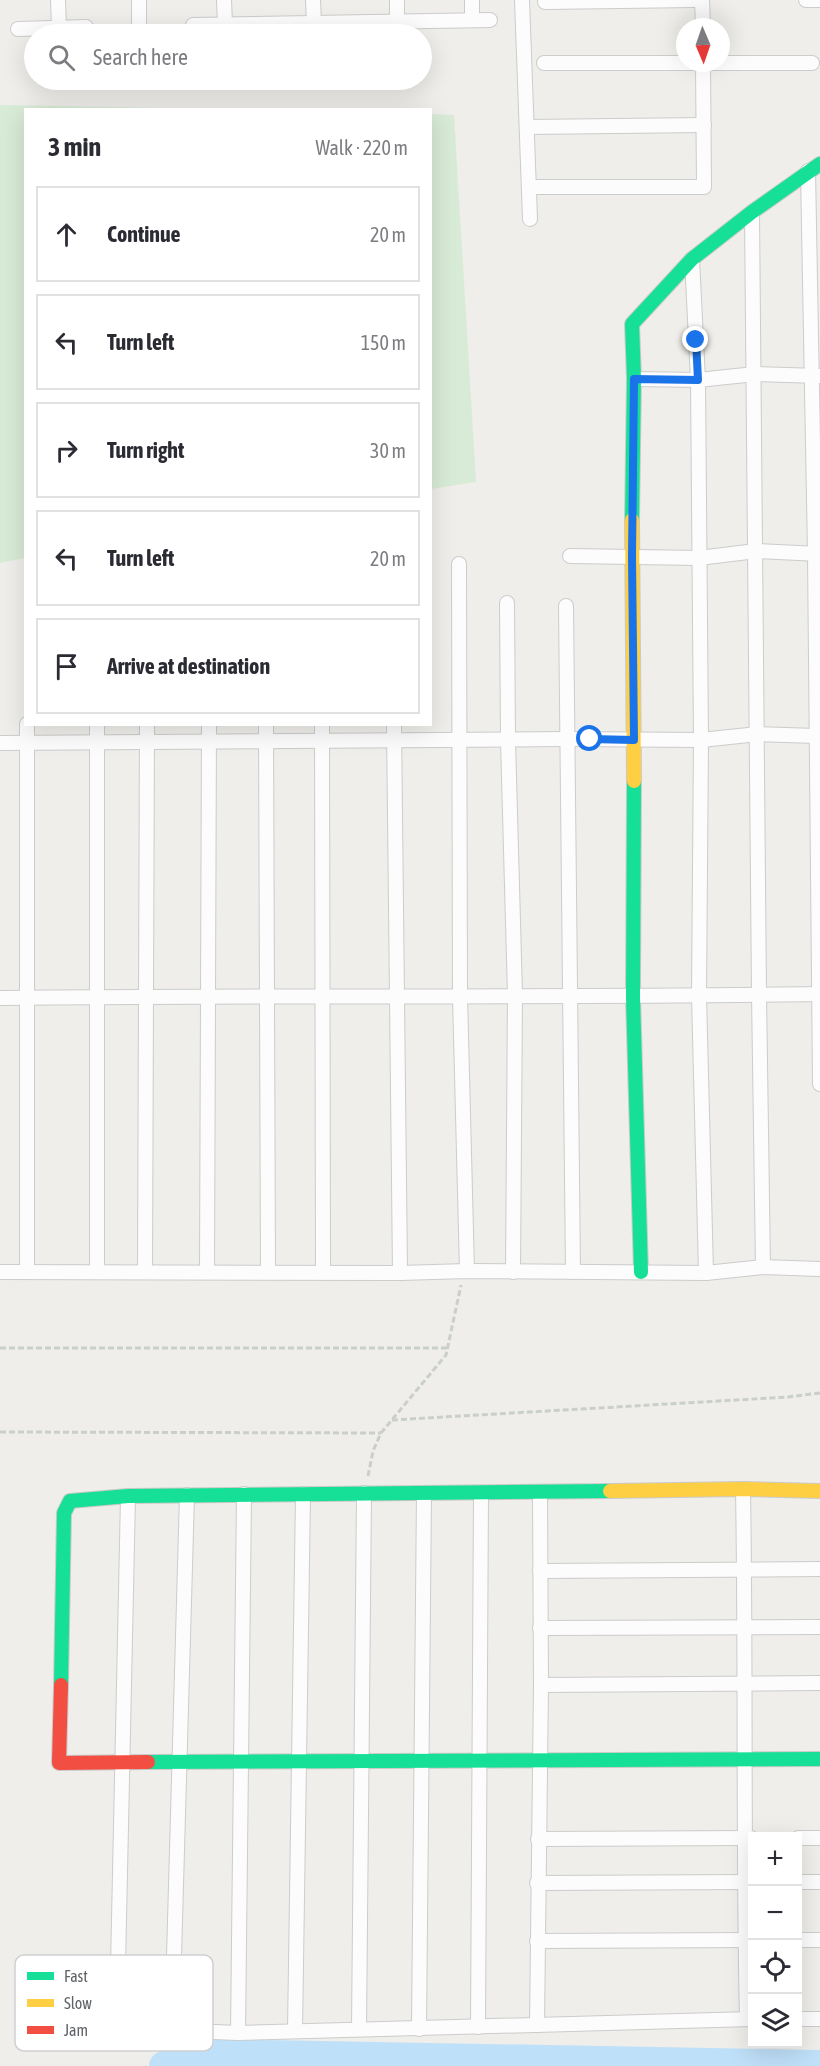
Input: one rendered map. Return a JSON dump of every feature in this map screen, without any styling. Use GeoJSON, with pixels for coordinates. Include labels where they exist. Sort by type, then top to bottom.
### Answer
{"type":"FeatureCollection","features":[{"type":"Feature","properties":{"kind":"street"},"geometry":{"type":"LineString","coordinates":[[58,0],[59,24]]}},
{"type":"Feature","properties":{"kind":"street"},"geometry":{"type":"LineString","coordinates":[[138,0],[139,24]]}},
{"type":"Feature","properties":{"kind":"street"},"geometry":{"type":"LineString","coordinates":[[224,0],[225,24],[490,20]]}},
{"type":"Feature","properties":{"kind":"street"},"geometry":{"type":"LineString","coordinates":[[313,0],[314,23]]}},
{"type":"Feature","properties":{"kind":"street"},"geometry":{"type":"LineString","coordinates":[[397,0],[397,21]]}},
{"type":"Feature","properties":{"kind":"street"},"geometry":{"type":"LineString","coordinates":[[472,0],[472,20]]}},
{"type":"Feature","properties":{"kind":"street"},"geometry":{"type":"LineString","coordinates":[[522,0],[530,219]]}},
{"type":"Feature","properties":{"kind":"street"},"geometry":{"type":"LineString","coordinates":[[545,2],[695,0]]}},
{"type":"Feature","properties":{"kind":"street"},"geometry":{"type":"LineString","coordinates":[[702,0],[702,18]]}},
{"type":"Feature","properties":{"kind":"street"},"geometry":{"type":"LineString","coordinates":[[806,0],[820,0]]}},
{"type":"Feature","properties":{"kind":"street"},"geometry":{"type":"LineString","coordinates":[[18,29],[24,29]]}},
{"type":"Feature","properties":{"kind":"street"},"geometry":{"type":"LineString","coordinates":[[544,63],[676,63]]}},
{"type":"Feature","properties":{"kind":"street"},"geometry":{"type":"LineString","coordinates":[[730,63],[812,63]]}},
{"type":"Feature","properties":{"kind":"street"},"geometry":{"type":"LineString","coordinates":[[529,187],[704,187],[703,72]]}},
{"type":"Feature","properties":{"kind":"street"},"geometry":{"type":"LineString","coordinates":[[526,127],[704,125]]}},
{"type":"Feature","properties":{"kind":"street"},"geometry":{"type":"LineString","coordinates":[[641,1272],[633,997],[634,379],[632,324],[693,259],[814,168]]}},
{"type":"Feature","properties":{"kind":"street"},"geometry":{"type":"LineString","coordinates":[[814,168],[820,1084]]}},
{"type":"Feature","properties":{"kind":"street"},"geometry":{"type":"LineString","coordinates":[[753,212],[763,1267]]}},
{"type":"Feature","properties":{"kind":"street"},"geometry":{"type":"LineString","coordinates":[[693,259],[698,380],[701,740],[699,995],[706,1273]]}},
{"type":"Feature","properties":{"kind":"street"},"geometry":{"type":"LineString","coordinates":[[634,379],[698,380],[755,374],[816,376]]}},
{"type":"Feature","properties":{"kind":"street"},"geometry":{"type":"LineString","coordinates":[[570,556],[699,558],[756,551],[818,553]]}},
{"type":"Feature","properties":{"kind":"street"},"geometry":{"type":"LineString","coordinates":[[459,564],[460,996],[467,1271]]}},
{"type":"Feature","properties":{"kind":"street"},"geometry":{"type":"LineString","coordinates":[[507,603],[515,995],[513,1272]]}},
{"type":"Feature","properties":{"kind":"street"},"geometry":{"type":"LineString","coordinates":[[566,606],[573,1272]]}},
{"type":"Feature","properties":{"kind":"street"},"geometry":{"type":"LineString","coordinates":[[27,726],[27,1272]]}},
{"type":"Feature","properties":{"kind":"street"},"geometry":{"type":"LineString","coordinates":[[97,726],[97,1272]]}},
{"type":"Feature","properties":{"kind":"street"},"geometry":{"type":"LineString","coordinates":[[145,1272],[147,726]]}},
{"type":"Feature","properties":{"kind":"street"},"geometry":{"type":"LineString","coordinates":[[207,1272],[209,726]]}},
{"type":"Feature","properties":{"kind":"street"},"geometry":{"type":"LineString","coordinates":[[266,726],[268,1272]]}},
{"type":"Feature","properties":{"kind":"street"},"geometry":{"type":"LineString","coordinates":[[322,726],[323,1272]]}},
{"type":"Feature","properties":{"kind":"street"},"geometry":{"type":"LineString","coordinates":[[394,726],[400,1273]]}},
{"type":"Feature","properties":{"kind":"street"},"geometry":{"type":"LineString","coordinates":[[0,744],[701,740],[758,734],[818,734]]}},
{"type":"Feature","properties":{"kind":"street"},"geometry":{"type":"LineString","coordinates":[[0,998],[515,995],[633,997],[819,994]]}},
{"type":"Feature","properties":{"kind":"street"},"geometry":{"type":"LineString","coordinates":[[0,1272],[706,1273],[763,1267],[820,1269]]}},
{"type":"Feature","properties":{"kind":"street"},"geometry":{"type":"LineString","coordinates":[[820,1491],[743,1489],[364,1492],[128,1496],[70,1501],[65,1509],[63,1525],[59,1763],[820,1759]]}},
{"type":"Feature","properties":{"kind":"street"},"geometry":{"type":"LineString","coordinates":[[538,1839],[748,1838],[745,1760],[743,1489]]}},
{"type":"Feature","properties":{"kind":"street"},"geometry":{"type":"LineString","coordinates":[[359,2029],[364,1492]]}},
{"type":"Feature","properties":{"kind":"street"},"geometry":{"type":"LineString","coordinates":[[478,2027],[481,1492]]}},
{"type":"Feature","properties":{"kind":"street"},"geometry":{"type":"LineString","coordinates":[[537,2025],[541,1685],[540,1492]]}},
{"type":"Feature","properties":{"kind":"street"},"geometry":{"type":"LineString","coordinates":[[419,2028],[424,1493]]}},
{"type":"Feature","properties":{"kind":"street"},"geometry":{"type":"LineString","coordinates":[[238,2033],[244,1494]]}},
{"type":"Feature","properties":{"kind":"street"},"geometry":{"type":"LineString","coordinates":[[295,2031],[303,1494]]}},
{"type":"Feature","properties":{"kind":"street"},"geometry":{"type":"LineString","coordinates":[[174,1955],[187,1495]]}},
{"type":"Feature","properties":{"kind":"street"},"geometry":{"type":"LineString","coordinates":[[118,1955],[128,1496]]}},
{"type":"Feature","properties":{"kind":"street"},"geometry":{"type":"LineString","coordinates":[[540,1571],[820,1569]]}},
{"type":"Feature","properties":{"kind":"street"},"geometry":{"type":"LineString","coordinates":[[540,1628],[820,1627]]}},
{"type":"Feature","properties":{"kind":"street"},"geometry":{"type":"LineString","coordinates":[[541,1685],[820,1683]]}},
{"type":"Feature","properties":{"kind":"street"},"geometry":{"type":"LineString","coordinates":[[802,1838],[820,1838]]}},
{"type":"Feature","properties":{"kind":"street"},"geometry":{"type":"LineString","coordinates":[[537,1883],[748,1882]]}},
{"type":"Feature","properties":{"kind":"street"},"geometry":{"type":"LineString","coordinates":[[802,1882],[820,1882]]}},
{"type":"Feature","properties":{"kind":"street"},"geometry":{"type":"LineString","coordinates":[[537,1941],[748,1940]]}},
{"type":"Feature","properties":{"kind":"street"},"geometry":{"type":"LineString","coordinates":[[802,1940],[820,1940]]}},
{"type":"Feature","properties":{"kind":"street"},"geometry":{"type":"LineString","coordinates":[[213,2032],[748,2019]]}},
{"type":"Feature","properties":{"kind":"street"},"geometry":{"type":"LineString","coordinates":[[802,2019],[820,2019]]}},
{"type":"Feature","properties":{"kind":"path"},"geometry":{"type":"LineString","coordinates":[[364,1492],[373,1451],[381,1433],[446,1355],[456,1302],[467,1271]]}},
{"type":"Feature","properties":{"kind":"path"},"geometry":{"type":"LineString","coordinates":[[0,1348],[448,1348]]}},
{"type":"Feature","properties":{"kind":"path"},"geometry":{"type":"LineString","coordinates":[[392,1420],[777,1398],[820,1393]]}},
{"type":"Feature","properties":{"kind":"path"},"geometry":{"type":"LineString","coordinates":[[0,1432],[381,1433]]}},
{"type":"Feature","properties":{"kind":"green space"},"geometry":{"type":"Polygon","coordinates":[[[0,105],[166,108],[24,108],[24,558],[0,563],[0,105]]]}},
{"type":"Feature","properties":{"kind":"green space"},"geometry":{"type":"Polygon","coordinates":[[[432,114],[454,115],[476,482],[432,489],[432,114]]]}},
{"type":"Feature","properties":{"kind":"waterway"},"geometry":{"type":"LineString","coordinates":[[164,2066],[212,2054],[820,2065]]}},
{"type":"Feature","properties":{"kind":"traffic: fast"},"geometry":{"type":"LineString","coordinates":[[632,520],[634,379],[632,324],[692,259],[752,212],[820,164]]}},
{"type":"Feature","properties":{"kind":"traffic: fast"},"geometry":{"type":"LineString","coordinates":[[634,781],[633,997],[641,1272]]}},
{"type":"Feature","properties":{"kind":"traffic: fast"},"geometry":{"type":"LineString","coordinates":[[61,1685],[64,1513],[70,1501],[128,1496],[610,1491]]}},
{"type":"Feature","properties":{"kind":"traffic: fast"},"geometry":{"type":"LineString","coordinates":[[148,1762],[820,1759]]}},
{"type":"Feature","properties":{"kind":"traffic: slow"},"geometry":{"type":"LineString","coordinates":[[632,520],[634,781]]}},
{"type":"Feature","properties":{"kind":"traffic: slow"},"geometry":{"type":"LineString","coordinates":[[610,1491],[743,1489],[820,1491]]}},
{"type":"Feature","properties":{"kind":"traffic: jam"},"geometry":{"type":"LineString","coordinates":[[61,1685],[59,1763],[148,1762]]}},
{"type":"Feature","properties":{"kind":"route"},"geometry":{"type":"LineString","coordinates":[[590,739],[634,740],[632,557],[634,379],[698,380],[696,340]]}}]}
